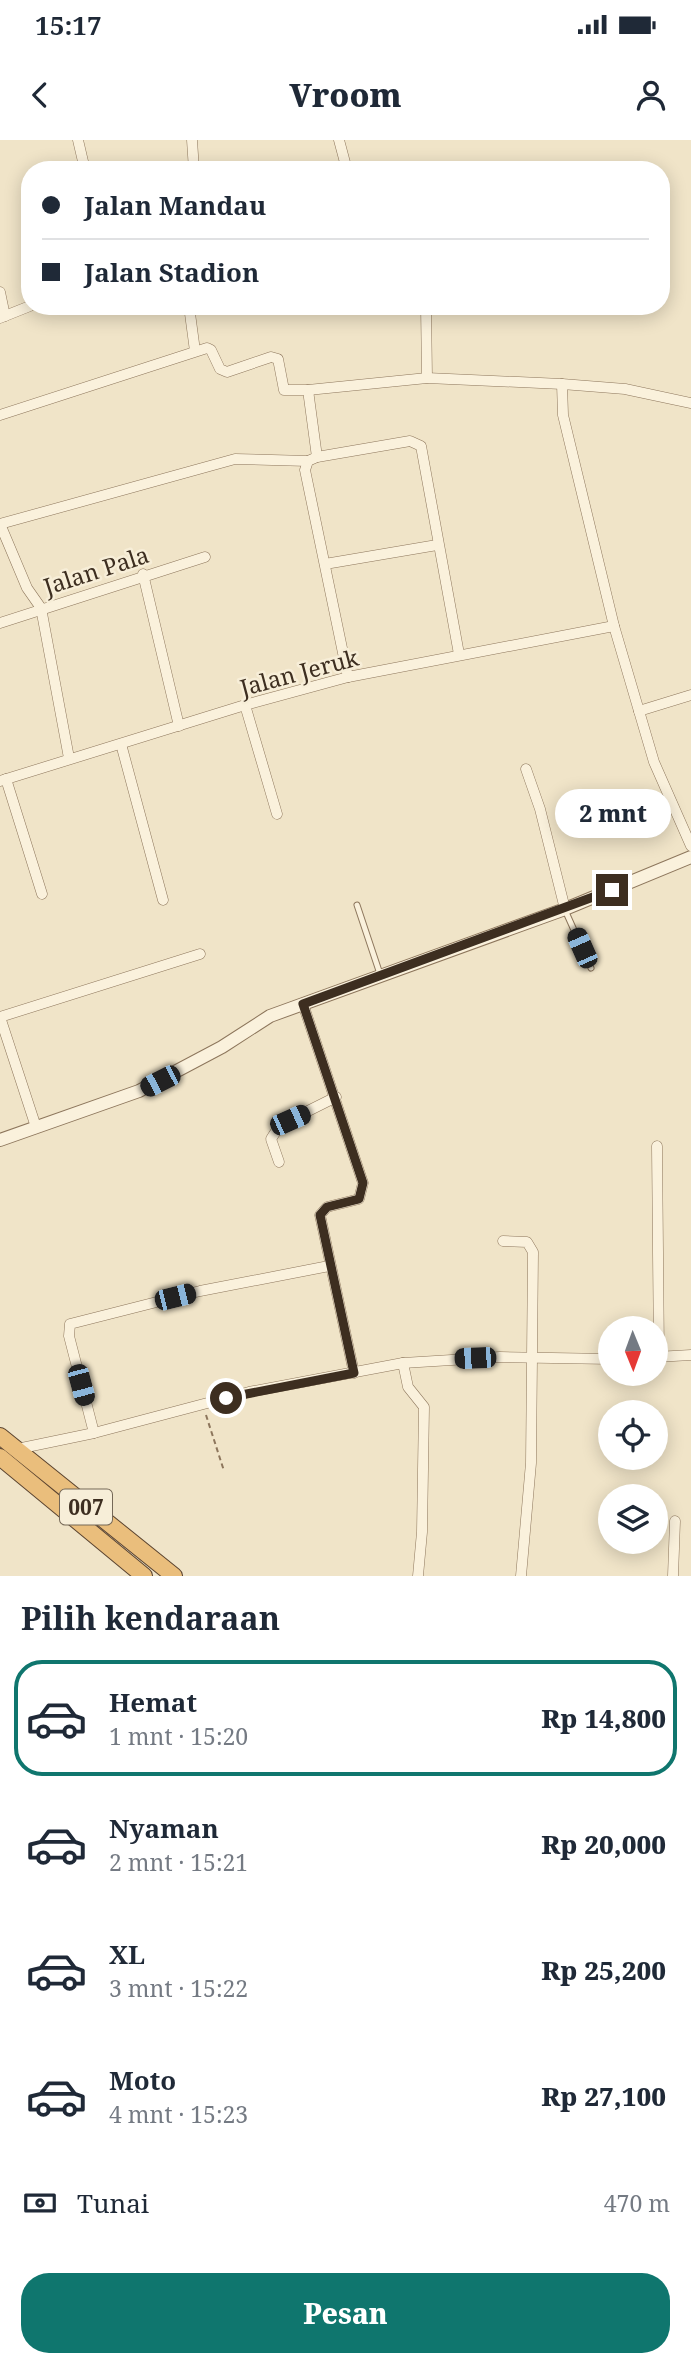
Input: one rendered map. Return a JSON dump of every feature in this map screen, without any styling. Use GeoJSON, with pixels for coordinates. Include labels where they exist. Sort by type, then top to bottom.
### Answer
{"type":"FeatureCollection","features":[{"type":"Feature","properties":{"kind":"highway","name":"007"},"geometry":{"type":"LineString","coordinates":[[0,1436],[174,1576]]}},
{"type":"Feature","properties":{"kind":"highway","name":"007"},"geometry":{"type":"LineString","coordinates":[[0,1457],[144,1576]]}},
{"type":"Feature","properties":{"kind":"street"},"geometry":{"type":"LineString","coordinates":[[78,140],[83,161]]}},
{"type":"Feature","properties":{"kind":"street"},"geometry":{"type":"LineString","coordinates":[[192,140],[193,161]]}},
{"type":"Feature","properties":{"kind":"street"},"geometry":{"type":"LineString","coordinates":[[338,140],[344,161]]}},
{"type":"Feature","properties":{"kind":"street"},"geometry":{"type":"LineString","coordinates":[[0,292],[3,317],[21,310]]}},
{"type":"Feature","properties":{"kind":"street"},"geometry":{"type":"LineString","coordinates":[[190,315],[195,351]]}},
{"type":"Feature","properties":{"kind":"street"},"geometry":{"type":"LineString","coordinates":[[426,315],[427,378]]}},
{"type":"Feature","properties":{"kind":"street"},"geometry":{"type":"LineString","coordinates":[[0,415],[195,351],[209,349],[217,366],[227,372],[274,357],[280,362],[285,390],[427,378],[625,389],[691,403]]}},
{"type":"Feature","properties":{"kind":"street"},"geometry":{"type":"LineString","coordinates":[[562,384],[563,415],[614,626],[654,762],[691,846]]}},
{"type":"Feature","properties":{"kind":"street"},"geometry":{"type":"LineString","coordinates":[[308,390],[312,459],[305,470],[348,677]]}},
{"type":"Feature","properties":{"kind":"street"},"geometry":{"type":"LineString","coordinates":[[69,758],[41,608],[27,588],[0,524],[235,459],[312,459],[410,441],[418,443],[423,451],[437,545],[459,654]]}},
{"type":"Feature","properties":{"kind":"street"},"geometry":{"type":"LineString","coordinates":[[325,565],[437,545]]}},
{"type":"Feature","properties":{"kind":"street","name":"Jalan Pala"},"geometry":{"type":"LineString","coordinates":[[0,623],[143,574],[205,556]]}},
{"type":"Feature","properties":{"kind":"street"},"geometry":{"type":"LineString","coordinates":[[143,574],[179,726]]}},
{"type":"Feature","properties":{"kind":"street","name":"Jalan Jeruk"},"geometry":{"type":"LineString","coordinates":[[3,780],[245,705],[348,677],[614,626]]}},
{"type":"Feature","properties":{"kind":"street"},"geometry":{"type":"LineString","coordinates":[[639,711],[691,695]]}},
{"type":"Feature","properties":{"kind":"street"},"geometry":{"type":"LineString","coordinates":[[245,705],[277,814]]}},
{"type":"Feature","properties":{"kind":"street"},"geometry":{"type":"LineString","coordinates":[[121,744],[163,900]]}},
{"type":"Feature","properties":{"kind":"street"},"geometry":{"type":"LineString","coordinates":[[526,769],[540,809],[565,909]]}},
{"type":"Feature","properties":{"kind":"street"},"geometry":{"type":"LineString","coordinates":[[3,780],[42,894]]}},
{"type":"Feature","properties":{"kind":"street"},"geometry":{"type":"LineString","coordinates":[[0,1140],[139,1091],[212,1053],[270,1016],[565,909],[691,857]]}},
{"type":"Feature","properties":{"kind":"street"},"geometry":{"type":"LineString","coordinates":[[36,1127],[0,1017],[200,954]]}},
{"type":"Feature","properties":{"kind":"street"},"geometry":{"type":"LineString","coordinates":[[303,1004],[337,1097],[364,1188],[359,1199],[321,1212],[329,1266],[354,1373]]}},
{"type":"Feature","properties":{"kind":"street"},"geometry":{"type":"LineString","coordinates":[[279,1162],[271,1139],[276,1128],[337,1097]]}},
{"type":"Feature","properties":{"kind":"street"},"geometry":{"type":"LineString","coordinates":[[657,1146],[658,1316]]}},
{"type":"Feature","properties":{"kind":"street"},"geometry":{"type":"LineString","coordinates":[[503,1241],[525,1241],[532,1247],[534,1359],[531,1463],[521,1576]]}},
{"type":"Feature","properties":{"kind":"street"},"geometry":{"type":"LineString","coordinates":[[94,1433],[69,1336],[70,1324],[200,1291],[329,1266]]}},
{"type":"Feature","properties":{"kind":"street"},"geometry":{"type":"LineString","coordinates":[[668,1356],[691,1355]]}},
{"type":"Feature","properties":{"kind":"street"},"geometry":{"type":"LineString","coordinates":[[17,1449],[94,1433],[249,1392],[403,1363],[500,1357],[598,1359]]}},
{"type":"Feature","properties":{"kind":"street"},"geometry":{"type":"LineString","coordinates":[[403,1363],[408,1387],[424,1407],[422,1532],[418,1576]]}},
{"type":"Feature","properties":{"kind":"street"},"geometry":{"type":"LineString","coordinates":[[673,1576],[675,1521]]}},
{"type":"Feature","properties":{"kind":"lane"},"geometry":{"type":"LineString","coordinates":[[357,905],[380,974]]}},
{"type":"Feature","properties":{"kind":"lane"},"geometry":{"type":"LineString","coordinates":[[565,909],[591,968]]}},
{"type":"Feature","properties":{"kind":"path"},"geometry":{"type":"LineString","coordinates":[[203,1404],[224,1471]]}},
{"type":"Feature","properties":{"kind":"route"},"geometry":{"type":"LineString","coordinates":[[226,1398],[354,1373],[320,1215],[327,1207],[359,1199],[364,1188],[337,1097],[303,1004],[612,890]]}}]}
